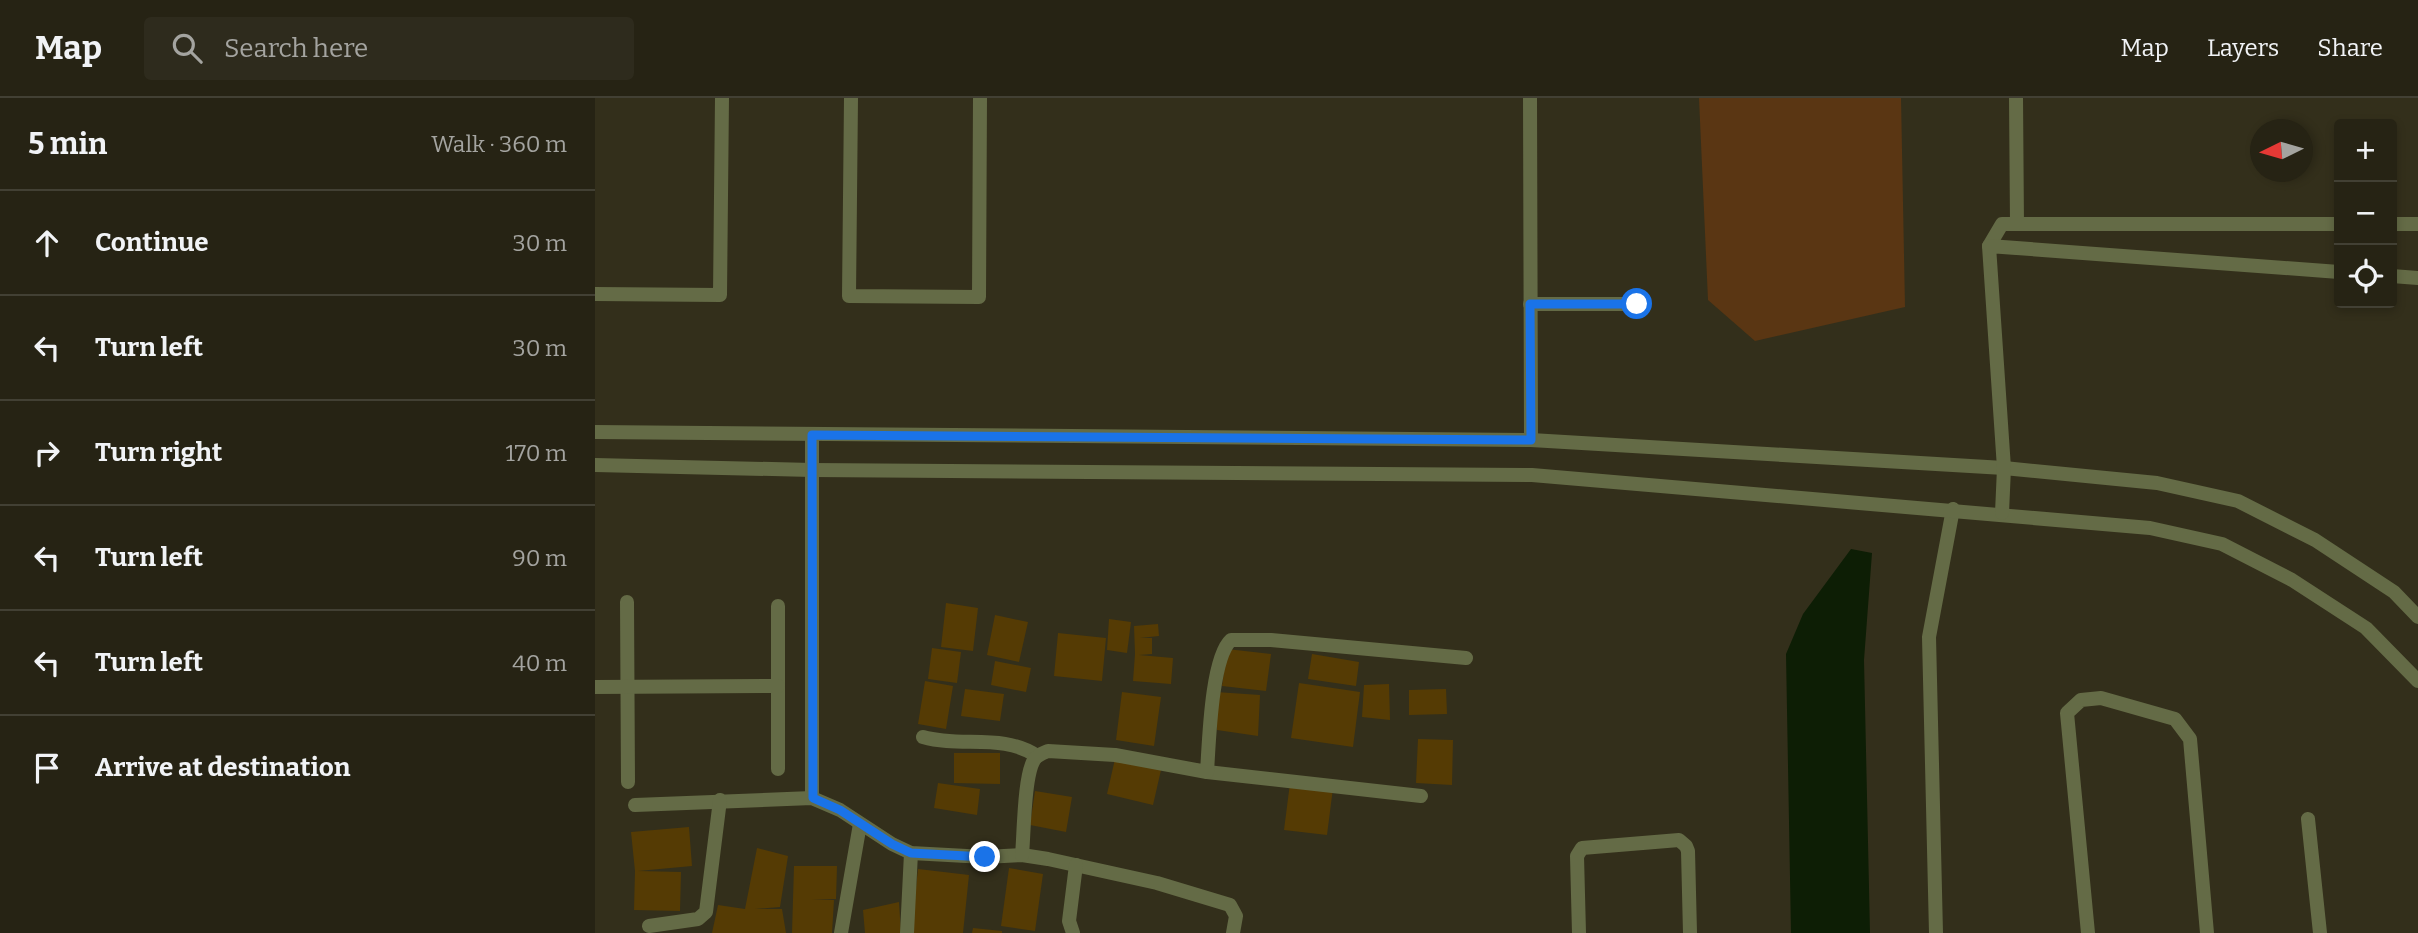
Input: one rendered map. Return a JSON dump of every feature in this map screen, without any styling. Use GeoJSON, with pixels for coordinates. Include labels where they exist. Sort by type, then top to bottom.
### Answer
{"type":"FeatureCollection","features":[{"type":"Feature","properties":{"kind":"street"},"geometry":{"type":"LineString","coordinates":[[595,294],[720,295],[722,98]]}},
{"type":"Feature","properties":{"kind":"street"},"geometry":{"type":"LineString","coordinates":[[851,98],[849,296],[979,297],[980,98]]}},
{"type":"Feature","properties":{"kind":"street"},"geometry":{"type":"LineString","coordinates":[[1530,98],[1531,440]]}},
{"type":"Feature","properties":{"kind":"street"},"geometry":{"type":"LineString","coordinates":[[2016,98],[2017,224]]}},
{"type":"Feature","properties":{"kind":"street"},"geometry":{"type":"LineString","coordinates":[[2002,513],[2004,468],[1989,246],[2002,223],[2334,224]]}},
{"type":"Feature","properties":{"kind":"street"},"geometry":{"type":"LineString","coordinates":[[2397,224],[2418,224]]}},
{"type":"Feature","properties":{"kind":"street"},"geometry":{"type":"LineString","coordinates":[[1989,246],[2334,272]]}},
{"type":"Feature","properties":{"kind":"street"},"geometry":{"type":"LineString","coordinates":[[2397,276],[2418,278]]}},
{"type":"Feature","properties":{"kind":"street"},"geometry":{"type":"LineString","coordinates":[[1530,304],[1637,304]]}},
{"type":"Feature","properties":{"kind":"street"},"geometry":{"type":"LineString","coordinates":[[595,432],[1531,440],[2004,468],[2157,483],[2238,501],[2315,540],[2394,592],[2418,617]]}},
{"type":"Feature","properties":{"kind":"street"},"geometry":{"type":"LineString","coordinates":[[812,435],[813,798]]}},
{"type":"Feature","properties":{"kind":"street"},"geometry":{"type":"LineString","coordinates":[[595,465],[812,470],[1532,475],[2002,513],[2150,528],[2223,544],[2292,580],[2366,628],[2418,681]]}},
{"type":"Feature","properties":{"kind":"street"},"geometry":{"type":"LineString","coordinates":[[1936,933],[1929,637],[1953,509]]}},
{"type":"Feature","properties":{"kind":"street"},"geometry":{"type":"LineString","coordinates":[[627,602],[628,782]]}},
{"type":"Feature","properties":{"kind":"street"},"geometry":{"type":"LineString","coordinates":[[778,606],[778,769]]}},
{"type":"Feature","properties":{"kind":"street"},"geometry":{"type":"LineString","coordinates":[[1207,772],[1218,668],[1226,644],[1231,640],[1271,640],[1465,658]]}},
{"type":"Feature","properties":{"kind":"street"},"geometry":{"type":"LineString","coordinates":[[595,687],[778,686]]}},
{"type":"Feature","properties":{"kind":"street"},"geometry":{"type":"LineString","coordinates":[[2088,933],[2067,713],[2081,700],[2101,698],[2175,719],[2190,739],[2207,933]]}},
{"type":"Feature","properties":{"kind":"street"},"geometry":{"type":"LineString","coordinates":[[923,737],[946,742],[1012,744],[1026,748],[1037,756]]}},
{"type":"Feature","properties":{"kind":"street"},"geometry":{"type":"LineString","coordinates":[[1022,855],[1030,772],[1037,756],[1048,751],[1115,755],[1207,772],[1421,796]]}},
{"type":"Feature","properties":{"kind":"street"},"geometry":{"type":"LineString","coordinates":[[635,804],[813,798],[840,810],[892,844],[911,853],[985,857],[1022,855],[1157,883],[1230,905],[1236,916],[1233,933]]}},
{"type":"Feature","properties":{"kind":"street"},"geometry":{"type":"LineString","coordinates":[[649,926],[698,919],[706,912],[720,800]]}},
{"type":"Feature","properties":{"kind":"street"},"geometry":{"type":"LineString","coordinates":[[2308,820],[2320,933]]}},
{"type":"Feature","properties":{"kind":"street"},"geometry":{"type":"LineString","coordinates":[[841,933],[859,824]]}},
{"type":"Feature","properties":{"kind":"street"},"geometry":{"type":"LineString","coordinates":[[1579,933],[1577,856],[1582,848],[1679,840],[1688,851],[1690,933]]}},
{"type":"Feature","properties":{"kind":"street"},"geometry":{"type":"LineString","coordinates":[[907,933],[911,853]]}},
{"type":"Feature","properties":{"kind":"street"},"geometry":{"type":"LineString","coordinates":[[1073,933],[1069,921],[1076,865]]}},
{"type":"Feature","properties":{"kind":"shaded area"},"geometry":{"type":"Polygon","coordinates":[[[1699,98],[1901,98],[1905,307],[1755,341],[1708,300],[1699,98]]]}},
{"type":"Feature","properties":{"kind":"shaded area"},"geometry":{"type":"Polygon","coordinates":[[[1851,549],[1872,553],[1864,660],[1870,933],[1791,933],[1786,654],[1803,614],[1851,549]]]}},
{"type":"Feature","properties":{"kind":"building"},"geometry":{"type":"Polygon","coordinates":[[[946,603],[978,608],[973,651],[941,647],[946,603]]]}},
{"type":"Feature","properties":{"kind":"building"},"geometry":{"type":"Polygon","coordinates":[[[995,615],[1028,622],[1019,662],[987,655],[995,615]]]}},
{"type":"Feature","properties":{"kind":"building"},"geometry":{"type":"Polygon","coordinates":[[[1109,619],[1131,622],[1127,653],[1107,650],[1109,619]]]}},
{"type":"Feature","properties":{"kind":"building"},"geometry":{"type":"Polygon","coordinates":[[[1158,624],[1159,636],[1140,638],[1152,638],[1152,654],[1139,655],[1173,658],[1171,684],[1133,681],[1134,626],[1158,624]]]}},
{"type":"Feature","properties":{"kind":"building"},"geometry":{"type":"Polygon","coordinates":[[[1058,633],[1106,638],[1102,681],[1054,676],[1058,633]]]}},
{"type":"Feature","properties":{"kind":"building"},"geometry":{"type":"Polygon","coordinates":[[[932,648],[961,652],[957,683],[928,679],[932,648]]]}},
{"type":"Feature","properties":{"kind":"building"},"geometry":{"type":"Polygon","coordinates":[[[1227,649],[1271,654],[1266,691],[1222,686],[1227,649]]]}},
{"type":"Feature","properties":{"kind":"building"},"geometry":{"type":"Polygon","coordinates":[[[1312,654],[1359,662],[1356,686],[1308,679],[1312,654]]]}},
{"type":"Feature","properties":{"kind":"building"},"geometry":{"type":"Polygon","coordinates":[[[995,661],[1031,668],[1026,692],[991,685],[995,661]]]}},
{"type":"Feature","properties":{"kind":"building"},"geometry":{"type":"Polygon","coordinates":[[[925,681],[953,686],[946,729],[918,724],[925,681]]]}},
{"type":"Feature","properties":{"kind":"building"},"geometry":{"type":"Polygon","coordinates":[[[1299,683],[1360,692],[1353,747],[1291,738],[1299,683]]]}},
{"type":"Feature","properties":{"kind":"building"},"geometry":{"type":"Polygon","coordinates":[[[1389,684],[1390,720],[1362,717],[1364,685],[1389,684]]]}},
{"type":"Feature","properties":{"kind":"building"},"geometry":{"type":"Polygon","coordinates":[[[965,689],[1004,694],[1000,721],[961,716],[965,689]]]}},
{"type":"Feature","properties":{"kind":"building"},"geometry":{"type":"Polygon","coordinates":[[[1446,689],[1447,714],[1409,715],[1409,690],[1446,689]]]}},
{"type":"Feature","properties":{"kind":"building"},"geometry":{"type":"Polygon","coordinates":[[[1122,692],[1161,697],[1154,746],[1116,740],[1122,692]]]}},
{"type":"Feature","properties":{"kind":"building"},"geometry":{"type":"Polygon","coordinates":[[[1216,692],[1260,695],[1258,736],[1217,730],[1216,692]]]}},
{"type":"Feature","properties":{"kind":"building"},"geometry":{"type":"Polygon","coordinates":[[[1418,739],[1453,740],[1452,785],[1416,783],[1418,739]]]}},
{"type":"Feature","properties":{"kind":"building"},"geometry":{"type":"Polygon","coordinates":[[[954,753],[1000,753],[1000,784],[954,783],[954,753]]]}},
{"type":"Feature","properties":{"kind":"building"},"geometry":{"type":"Polygon","coordinates":[[[1115,759],[1161,770],[1153,805],[1107,794],[1115,759]]]}},
{"type":"Feature","properties":{"kind":"building"},"geometry":{"type":"Polygon","coordinates":[[[938,783],[980,789],[977,815],[934,808],[938,783]]]}},
{"type":"Feature","properties":{"kind":"building"},"geometry":{"type":"Polygon","coordinates":[[[1290,783],[1333,788],[1327,835],[1284,830],[1290,783]]]}},
{"type":"Feature","properties":{"kind":"building"},"geometry":{"type":"Polygon","coordinates":[[[1035,791],[1072,797],[1066,832],[1030,825],[1035,791]]]}},
{"type":"Feature","properties":{"kind":"building"},"geometry":{"type":"Polygon","coordinates":[[[689,827],[692,866],[638,871],[681,872],[680,911],[634,910],[635,871],[631,832],[689,827]]]}},
{"type":"Feature","properties":{"kind":"building"},"geometry":{"type":"Polygon","coordinates":[[[757,848],[788,856],[780,907],[755,909],[782,909],[786,933],[712,933],[718,905],[745,909],[757,848]]]}},
{"type":"Feature","properties":{"kind":"building"},"geometry":{"type":"Polygon","coordinates":[[[794,866],[837,866],[836,899],[812,899],[834,900],[832,933],[792,933],[794,866]]]}},
{"type":"Feature","properties":{"kind":"building"},"geometry":{"type":"Polygon","coordinates":[[[1009,868],[1043,874],[1035,931],[1001,926],[1009,868]]]}},
{"type":"Feature","properties":{"kind":"building"},"geometry":{"type":"Polygon","coordinates":[[[918,869],[969,875],[963,933],[911,933],[918,869]]]}},
{"type":"Feature","properties":{"kind":"building"},"geometry":{"type":"Polygon","coordinates":[[[899,902],[901,933],[865,933],[863,910],[899,902]]]}},
{"type":"Feature","properties":{"kind":"building"},"geometry":{"type":"Polygon","coordinates":[[[973,928],[1002,931],[1002,933],[972,933],[973,928]]]}},
{"type":"Feature","properties":{"kind":"route"},"geometry":{"type":"LineString","coordinates":[[985,857],[911,853],[892,844],[840,810],[813,798],[812,435],[1531,440],[1530,304],[1637,304]]}}]}
